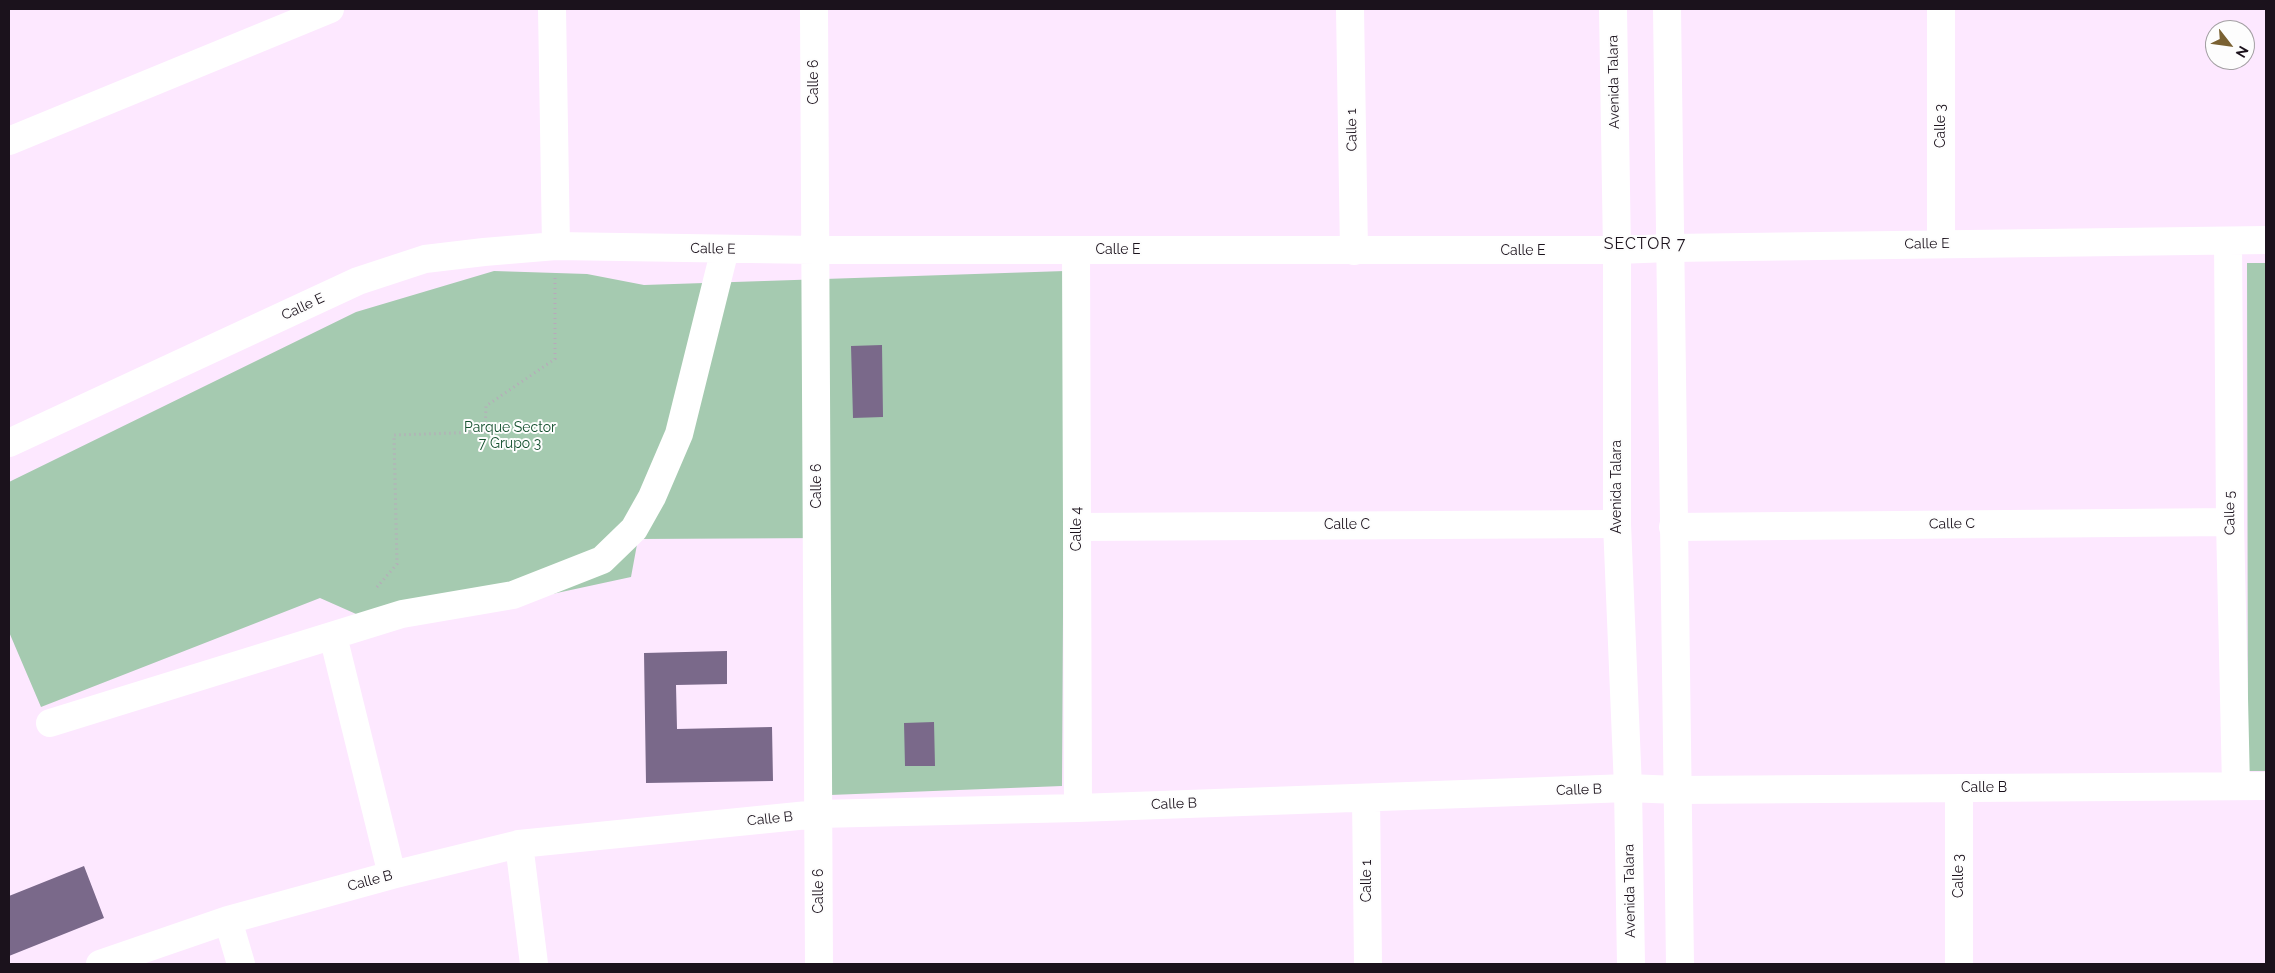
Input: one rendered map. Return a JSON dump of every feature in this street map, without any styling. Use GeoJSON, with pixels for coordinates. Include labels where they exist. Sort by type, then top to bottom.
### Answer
{"type":"FeatureCollection","features":[{"type":"Feature","properties":{"kind":"street"},"geometry":{"type":"LineString","coordinates":[[9,141],[330,9]]}},
{"type":"Feature","properties":{"kind":"street"},"geometry":{"type":"LineString","coordinates":[[552,9],[556,246]]}},
{"type":"Feature","properties":{"kind":"street","name":"Calle 6"},"geometry":{"type":"LineString","coordinates":[[814,9],[819,964]]}},
{"type":"Feature","properties":{"kind":"street","name":"Calle 1"},"geometry":{"type":"LineString","coordinates":[[1350,9],[1354,251]]}},
{"type":"Feature","properties":{"kind":"street","name":"Avenida Talara"},"geometry":{"type":"LineString","coordinates":[[1613,9],[1617,250],[1617,524],[1628,788],[1631,964]]}},
{"type":"Feature","properties":{"kind":"street"},"geometry":{"type":"LineString","coordinates":[[1667,9],[1680,964]]}},
{"type":"Feature","properties":{"kind":"street","name":"Calle 3"},"geometry":{"type":"LineString","coordinates":[[1941,9],[1941,244]]}},
{"type":"Feature","properties":{"kind":"street","name":"Calle E"},"geometry":{"type":"LineString","coordinates":[[9,443],[358,281],[425,259],[484,252],[556,246],[815,250],[1617,250],[2266,240]]}},
{"type":"Feature","properties":{"kind":"street","name":"Calle 5"},"geometry":{"type":"LineString","coordinates":[[2228,241],[2230,522],[2236,786]]}},
{"type":"Feature","properties":{"kind":"street"},"geometry":{"type":"LineString","coordinates":[[50,724],[402,614],[513,595],[602,560],[634,529],[652,496],[679,434],[724,249]]}},
{"type":"Feature","properties":{"kind":"street","name":"Calle 4"},"geometry":{"type":"LineString","coordinates":[[1076,250],[1078,808]]}},
{"type":"Feature","properties":{"kind":"street","name":"Calle C"},"geometry":{"type":"LineString","coordinates":[[1673,527],[2230,522]]}},
{"type":"Feature","properties":{"kind":"street","name":"Calle C"},"geometry":{"type":"LineString","coordinates":[[1077,527],[1617,524]]}},
{"type":"Feature","properties":{"kind":"street"},"geometry":{"type":"LineString","coordinates":[[333,636],[392,875]]}},
{"type":"Feature","properties":{"kind":"street","name":"Calle B"},"geometry":{"type":"LineString","coordinates":[[100,964],[228,920],[392,875],[519,844],[818,814],[1078,808],[1628,788],[1677,790],[2266,786]]}},
{"type":"Feature","properties":{"kind":"street","name":"Calle 3"},"geometry":{"type":"LineString","coordinates":[[1959,788],[1959,964]]}},
{"type":"Feature","properties":{"kind":"street","name":"Calle 1"},"geometry":{"type":"LineString","coordinates":[[1366,798],[1368,964]]}},
{"type":"Feature","properties":{"kind":"street"},"geometry":{"type":"LineString","coordinates":[[519,844],[534,964]]}},
{"type":"Feature","properties":{"kind":"street"},"geometry":{"type":"LineString","coordinates":[[228,920],[241,964]]}},
{"type":"Feature","properties":{"kind":"path"},"geometry":{"type":"LineString","coordinates":[[372,592],[397,564],[394,435],[485,432],[486,406],[555,359],[556,246]]}},
{"type":"Feature","properties":{"kind":"green space"},"geometry":{"type":"Polygon","coordinates":[[[2247,263],[2266,263],[2266,771],[2248,771],[2247,263]]]}},
{"type":"Feature","properties":{"kind":"green space","name":"Parque Sector 7 Grupo 3"},"geometry":{"type":"Polygon","coordinates":[[[494,271],[587,274],[644,285],[1065,271],[1062,786],[830,795],[827,538],[638,539],[631,577],[390,629],[320,598],[41,707],[9,632],[9,482],[356,312],[494,271]]]}},
{"type":"Feature","properties":{"kind":"building"},"geometry":{"type":"Polygon","coordinates":[[[882,345],[883,417],[853,418],[851,346],[882,345]]]}},
{"type":"Feature","properties":{"kind":"building"},"geometry":{"type":"Polygon","coordinates":[[[727,651],[727,684],[676,685],[677,729],[772,727],[773,781],[646,783],[644,653],[727,651]]]}},
{"type":"Feature","properties":{"kind":"building"},"geometry":{"type":"Polygon","coordinates":[[[934,722],[935,766],[905,766],[904,723],[934,722]]]}},
{"type":"Feature","properties":{"kind":"building"},"geometry":{"type":"Polygon","coordinates":[[[84,866],[104,918],[9,956],[9,896],[84,866]]]}},
{"type":"Feature","properties":{"kind":"district","name":"SECTOR 7"},"geometry":{"type":"Point","coordinates":[1645,244]}}]}
